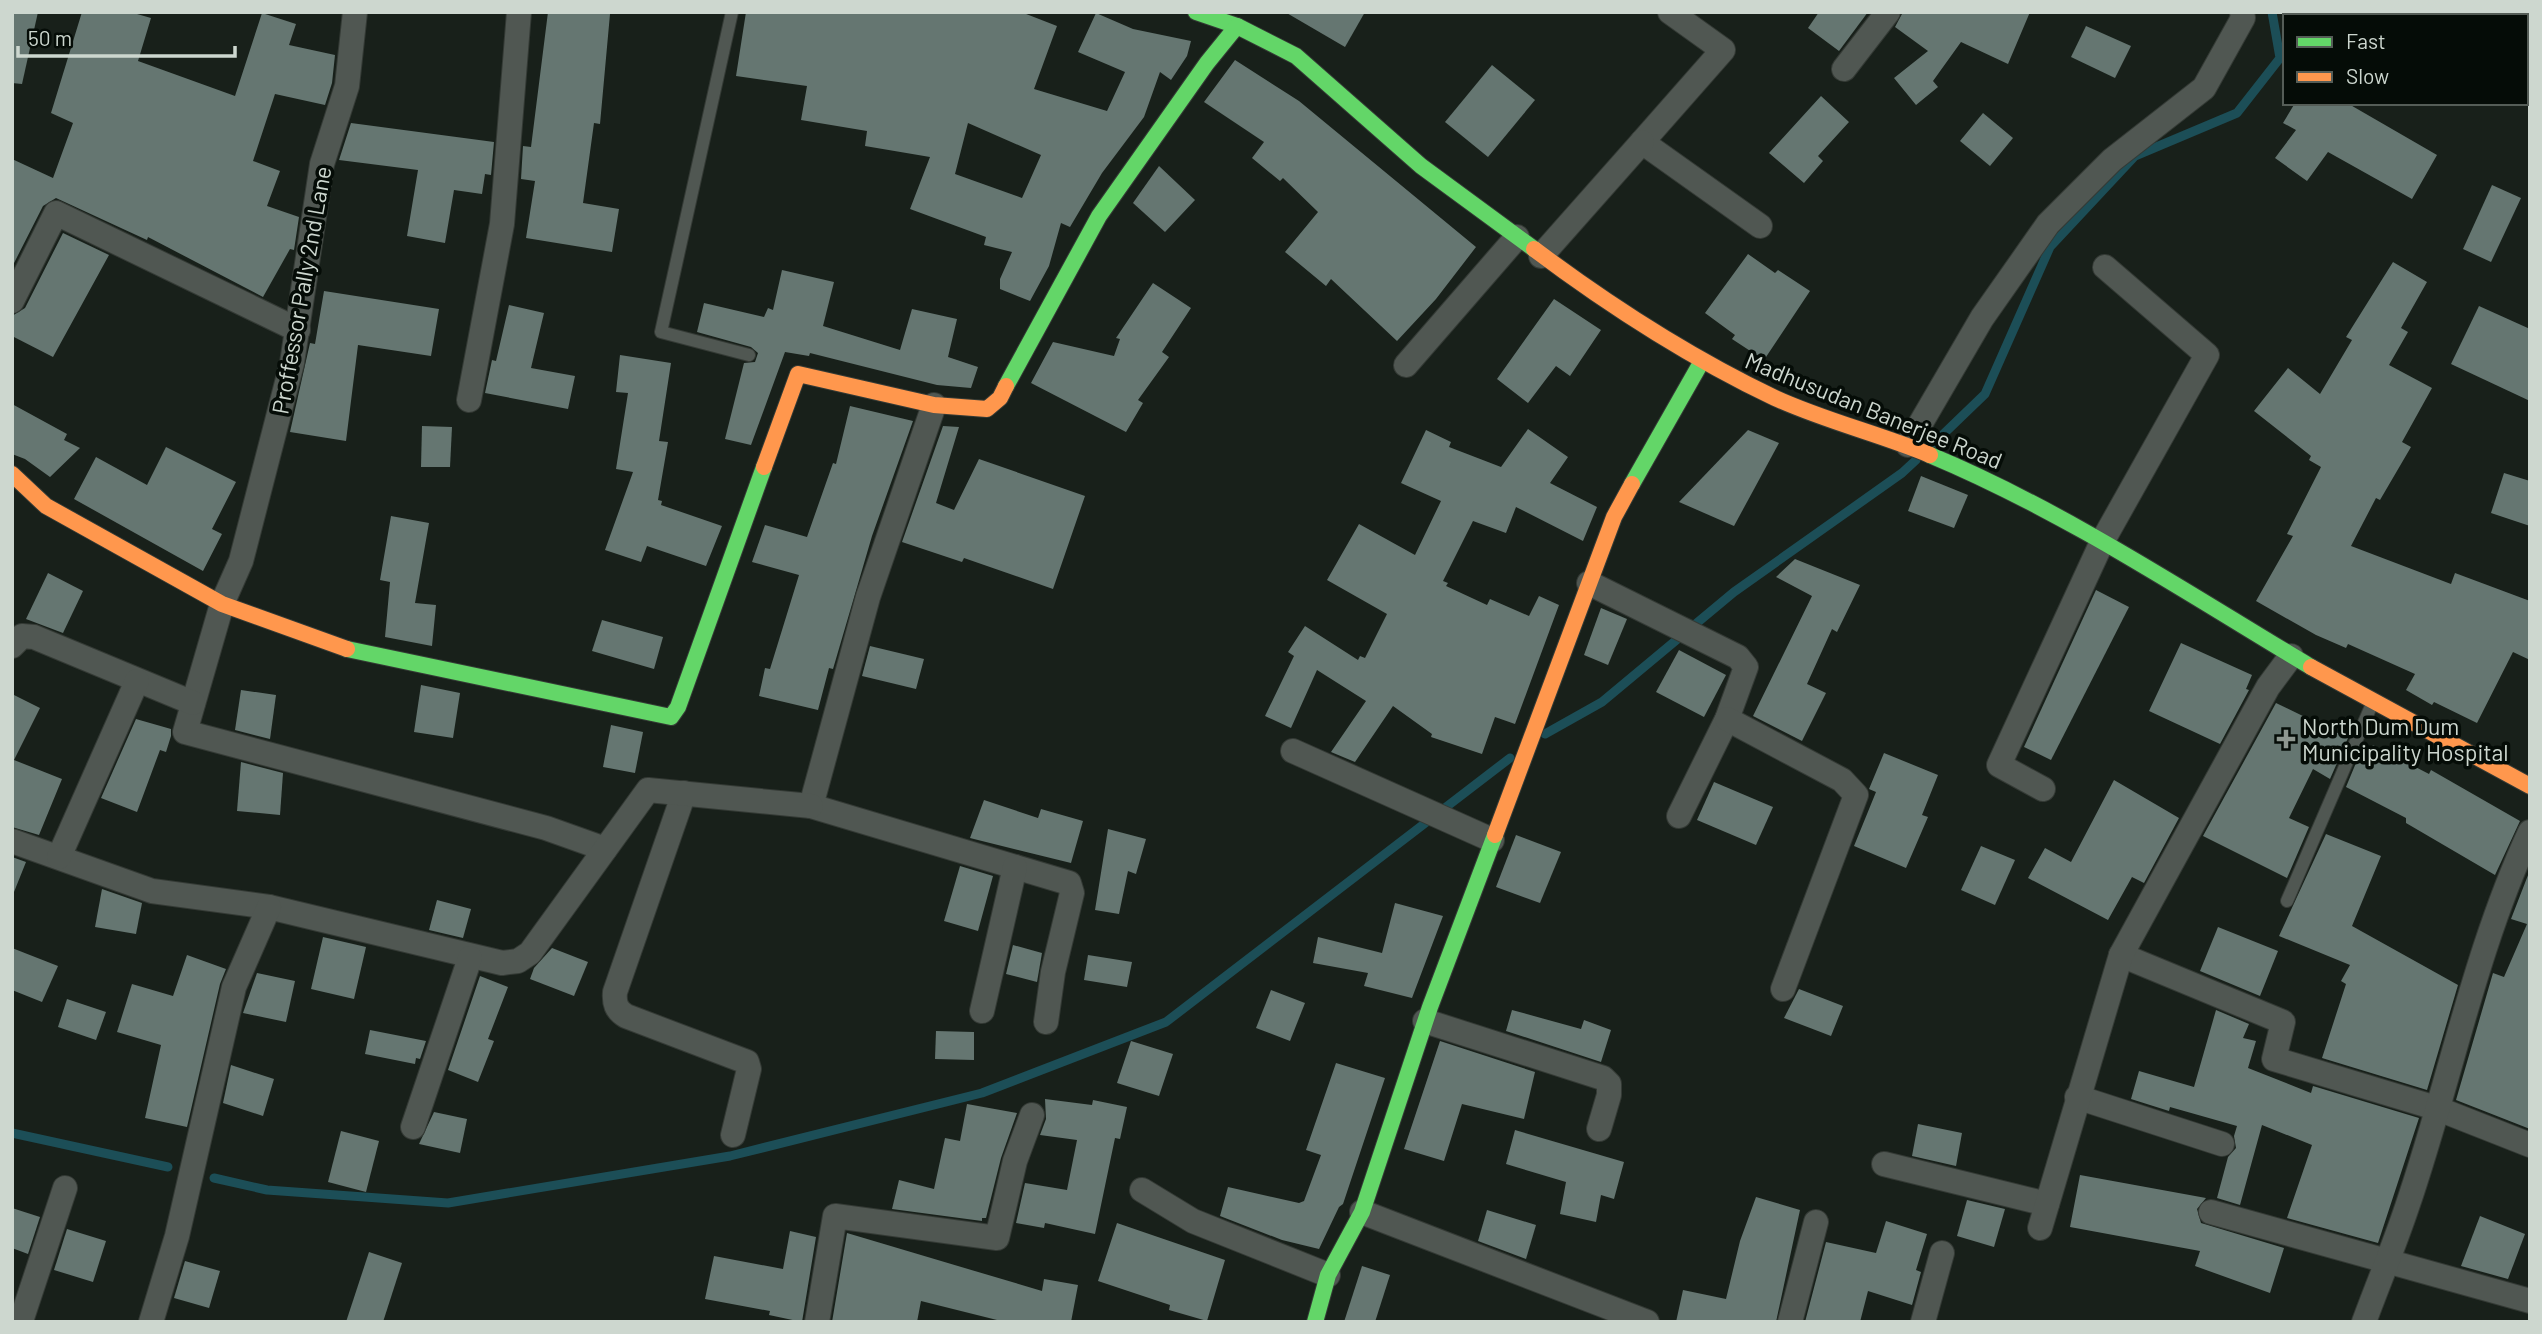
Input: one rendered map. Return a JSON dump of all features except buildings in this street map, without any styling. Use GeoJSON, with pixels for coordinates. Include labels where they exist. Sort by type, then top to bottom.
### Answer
{"type":"FeatureCollection","features":[{"type":"Feature","properties":{"kind":"street","name":"Proffessor Pally 2nd Lane"},"geometry":{"type":"LineString","coordinates":[[355,12],[347,86],[322,164],[292,363],[241,561],[222,604],[185,732],[508,817],[605,849]]}},
{"type":"Feature","properties":{"kind":"street"},"geometry":{"type":"LineString","coordinates":[[469,400],[502,224],[519,12]]}},
{"type":"Feature","properties":{"kind":"street"},"geometry":{"type":"LineString","coordinates":[[1541,256],[1723,50],[1670,12]]}},
{"type":"Feature","properties":{"kind":"street"},"geometry":{"type":"LineString","coordinates":[[1844,69],[1888,12]]}},
{"type":"Feature","properties":{"kind":"street"},"geometry":{"type":"LineString","coordinates":[[1901,443],[1982,318],[2048,224],[2112,160],[2204,88],[2243,18],[2242,12]]}},
{"type":"Feature","properties":{"kind":"street","name":"Madhusudan Banerjee Road"},"geometry":{"type":"LineString","coordinates":[[1201,13],[1237,26],[1296,56],[1421,166],[1541,256],[1644,327],[1702,361],[1778,399],[1948,461],[1999,485],[2102,542],[2291,656],[2530,786]]}},
{"type":"Feature","properties":{"kind":"street"},"geometry":{"type":"LineString","coordinates":[[12,474],[46,506],[222,604],[332,646],[671,717],[678,707],[798,374],[934,405],[987,409],[1000,398],[1099,216],[1207,63],[1237,26]]}},
{"type":"Feature","properties":{"kind":"street"},"geometry":{"type":"LineString","coordinates":[[1642,142],[1760,226]]}},
{"type":"Feature","properties":{"kind":"street"},"geometry":{"type":"LineString","coordinates":[[12,301],[56,213],[298,330]]}},
{"type":"Feature","properties":{"kind":"street"},"geometry":{"type":"LineString","coordinates":[[1406,365],[1517,237]]}},
{"type":"Feature","properties":{"kind":"street"},"geometry":{"type":"LineString","coordinates":[[2043,789],[2000,765],[2102,542],[2207,355],[2105,267]]}},
{"type":"Feature","properties":{"kind":"street"},"geometry":{"type":"LineString","coordinates":[[1315,1322],[1328,1275],[1362,1212],[1425,1021],[1614,517],[1702,361]]}},
{"type":"Feature","properties":{"kind":"street"},"geometry":{"type":"LineString","coordinates":[[811,806],[868,597],[934,405]]}},
{"type":"Feature","properties":{"kind":"street"},"geometry":{"type":"LineString","coordinates":[[1589,583],[1738,657],[1746,667],[1727,719],[1679,816]]}},
{"type":"Feature","properties":{"kind":"street"},"geometry":{"type":"LineString","coordinates":[[12,646],[22,636],[34,637],[193,703]]}},
{"type":"Feature","properties":{"kind":"street"},"geometry":{"type":"LineString","coordinates":[[2040,1228],[2121,955],[2268,687],[2291,656]]}},
{"type":"Feature","properties":{"kind":"street"},"geometry":{"type":"LineString","coordinates":[[59,857],[137,681]]}},
{"type":"Feature","properties":{"kind":"street"},"geometry":{"type":"LineString","coordinates":[[1727,719],[1842,780],[1856,795],[1783,989]]}},
{"type":"Feature","properties":{"kind":"street"},"geometry":{"type":"LineString","coordinates":[[1293,751],[1492,839]]}},
{"type":"Feature","properties":{"kind":"street"},"geometry":{"type":"LineString","coordinates":[[12,841],[152,891],[269,907],[470,958],[502,963],[518,961],[530,953],[648,790],[811,806],[1069,883],[1072,889],[1053,972],[1046,1023]]}},
{"type":"Feature","properties":{"kind":"street"},"geometry":{"type":"LineString","coordinates":[[684,793],[615,992],[615,1003],[617,1009],[626,1016],[747,1062],[749,1069],[733,1135]]}},
{"type":"Feature","properties":{"kind":"street"},"geometry":{"type":"LineString","coordinates":[[2364,1322],[2408,1206],[2462,1014],[2511,872],[2530,832]]}},
{"type":"Feature","properties":{"kind":"street"},"geometry":{"type":"LineString","coordinates":[[982,1012],[1014,867]]}},
{"type":"Feature","properties":{"kind":"street"},"geometry":{"type":"LineString","coordinates":[[150,1322],[177,1236],[234,987],[269,907]]}},
{"type":"Feature","properties":{"kind":"street"},"geometry":{"type":"LineString","coordinates":[[2121,955],[2283,1021],[2274,1059],[2436,1108],[2530,1145]]}},
{"type":"Feature","properties":{"kind":"street"},"geometry":{"type":"LineString","coordinates":[[413,1127],[470,958]]}},
{"type":"Feature","properties":{"kind":"street"},"geometry":{"type":"LineString","coordinates":[[1425,1021],[1603,1078],[1610,1089],[1599,1129]]}},
{"type":"Feature","properties":{"kind":"street"},"geometry":{"type":"LineString","coordinates":[[2077,1097],[2222,1144]]}},
{"type":"Feature","properties":{"kind":"street"},"geometry":{"type":"LineString","coordinates":[[817,1322],[835,1216],[997,1238],[1014,1161],[1032,1115]]}},
{"type":"Feature","properties":{"kind":"street"},"geometry":{"type":"LineString","coordinates":[[1885,1164],[2047,1203]]}},
{"type":"Feature","properties":{"kind":"street"},"geometry":{"type":"LineString","coordinates":[[22,1318],[65,1188]]}},
{"type":"Feature","properties":{"kind":"street"},"geometry":{"type":"LineString","coordinates":[[1142,1190],[1193,1221],[1328,1275]]}},
{"type":"Feature","properties":{"kind":"street"},"geometry":{"type":"LineString","coordinates":[[1362,1212],[1647,1322]]}},
{"type":"Feature","properties":{"kind":"street"},"geometry":{"type":"LineString","coordinates":[[2211,1212],[2388,1259],[2530,1301]]}},
{"type":"Feature","properties":{"kind":"street"},"geometry":{"type":"LineString","coordinates":[[1790,1322],[1816,1222]]}},
{"type":"Feature","properties":{"kind":"street"},"geometry":{"type":"LineString","coordinates":[[1923,1322],[1942,1254]]}},
{"type":"Feature","properties":{"kind":"lane"},"geometry":{"type":"LineString","coordinates":[[732,12],[661,332],[749,355]]}},
{"type":"Feature","properties":{"kind":"lane"},"geometry":{"type":"LineString","coordinates":[[2287,901],[2373,701]]}},
{"type":"Feature","properties":{"kind":"waterway"},"geometry":{"type":"LineString","coordinates":[[1931,446],[1985,394],[2050,247],[2135,156],[2237,113],[2280,58],[2272,12]]}},
{"type":"Feature","properties":{"kind":"waterway"},"geometry":{"type":"LineString","coordinates":[[1545,734],[1602,702],[1734,592],[1902,473],[1916,460]]}},
{"type":"Feature","properties":{"kind":"waterway"},"geometry":{"type":"LineString","coordinates":[[214,1178],[267,1190],[448,1203],[730,1156],[982,1093],[1166,1022],[1510,758]]}},
{"type":"Feature","properties":{"kind":"waterway"},"geometry":{"type":"LineString","coordinates":[[12,1133],[168,1167]]}},
{"type":"Feature","properties":{"kind":"traffic: fast"},"geometry":{"type":"LineString","coordinates":[[1196,12],[1237,26],[1296,56],[1421,166],[1534,249]]}},
{"type":"Feature","properties":{"kind":"traffic: fast"},"geometry":{"type":"LineString","coordinates":[[1006,386],[1099,216],[1207,63],[1237,26]]}},
{"type":"Feature","properties":{"kind":"traffic: fast"},"geometry":{"type":"LineString","coordinates":[[1632,484],[1702,361]]}},
{"type":"Feature","properties":{"kind":"traffic: fast"},"geometry":{"type":"LineString","coordinates":[[1930,455],[1980,477],[2077,527],[2311,667]]}},
{"type":"Feature","properties":{"kind":"traffic: fast"},"geometry":{"type":"LineString","coordinates":[[347,649],[671,717],[678,707],[764,467]]}},
{"type":"Feature","properties":{"kind":"traffic: fast"},"geometry":{"type":"LineString","coordinates":[[1315,1322],[1328,1275],[1362,1212],[1430,1007],[1495,835]]}},
{"type":"Feature","properties":{"kind":"traffic: slow"},"geometry":{"type":"LineString","coordinates":[[1534,249],[1651,330],[1743,382],[1794,406],[1930,455]]}},
{"type":"Feature","properties":{"kind":"traffic: slow"},"geometry":{"type":"LineString","coordinates":[[764,467],[798,374],[934,405],[987,409],[1000,398],[1006,386]]}},
{"type":"Feature","properties":{"kind":"traffic: slow"},"geometry":{"type":"LineString","coordinates":[[12,474],[46,506],[222,604],[347,649]]}},
{"type":"Feature","properties":{"kind":"traffic: slow"},"geometry":{"type":"LineString","coordinates":[[1495,835],[1614,517],[1632,484]]}},
{"type":"Feature","properties":{"kind":"traffic: slow"},"geometry":{"type":"LineString","coordinates":[[2311,667],[2530,786]]}},
{"type":"Feature","properties":{"kind":"place","name":"North Dum Dum Municipality Hospital"},"geometry":{"type":"Point","coordinates":[2286,739]}}]}
